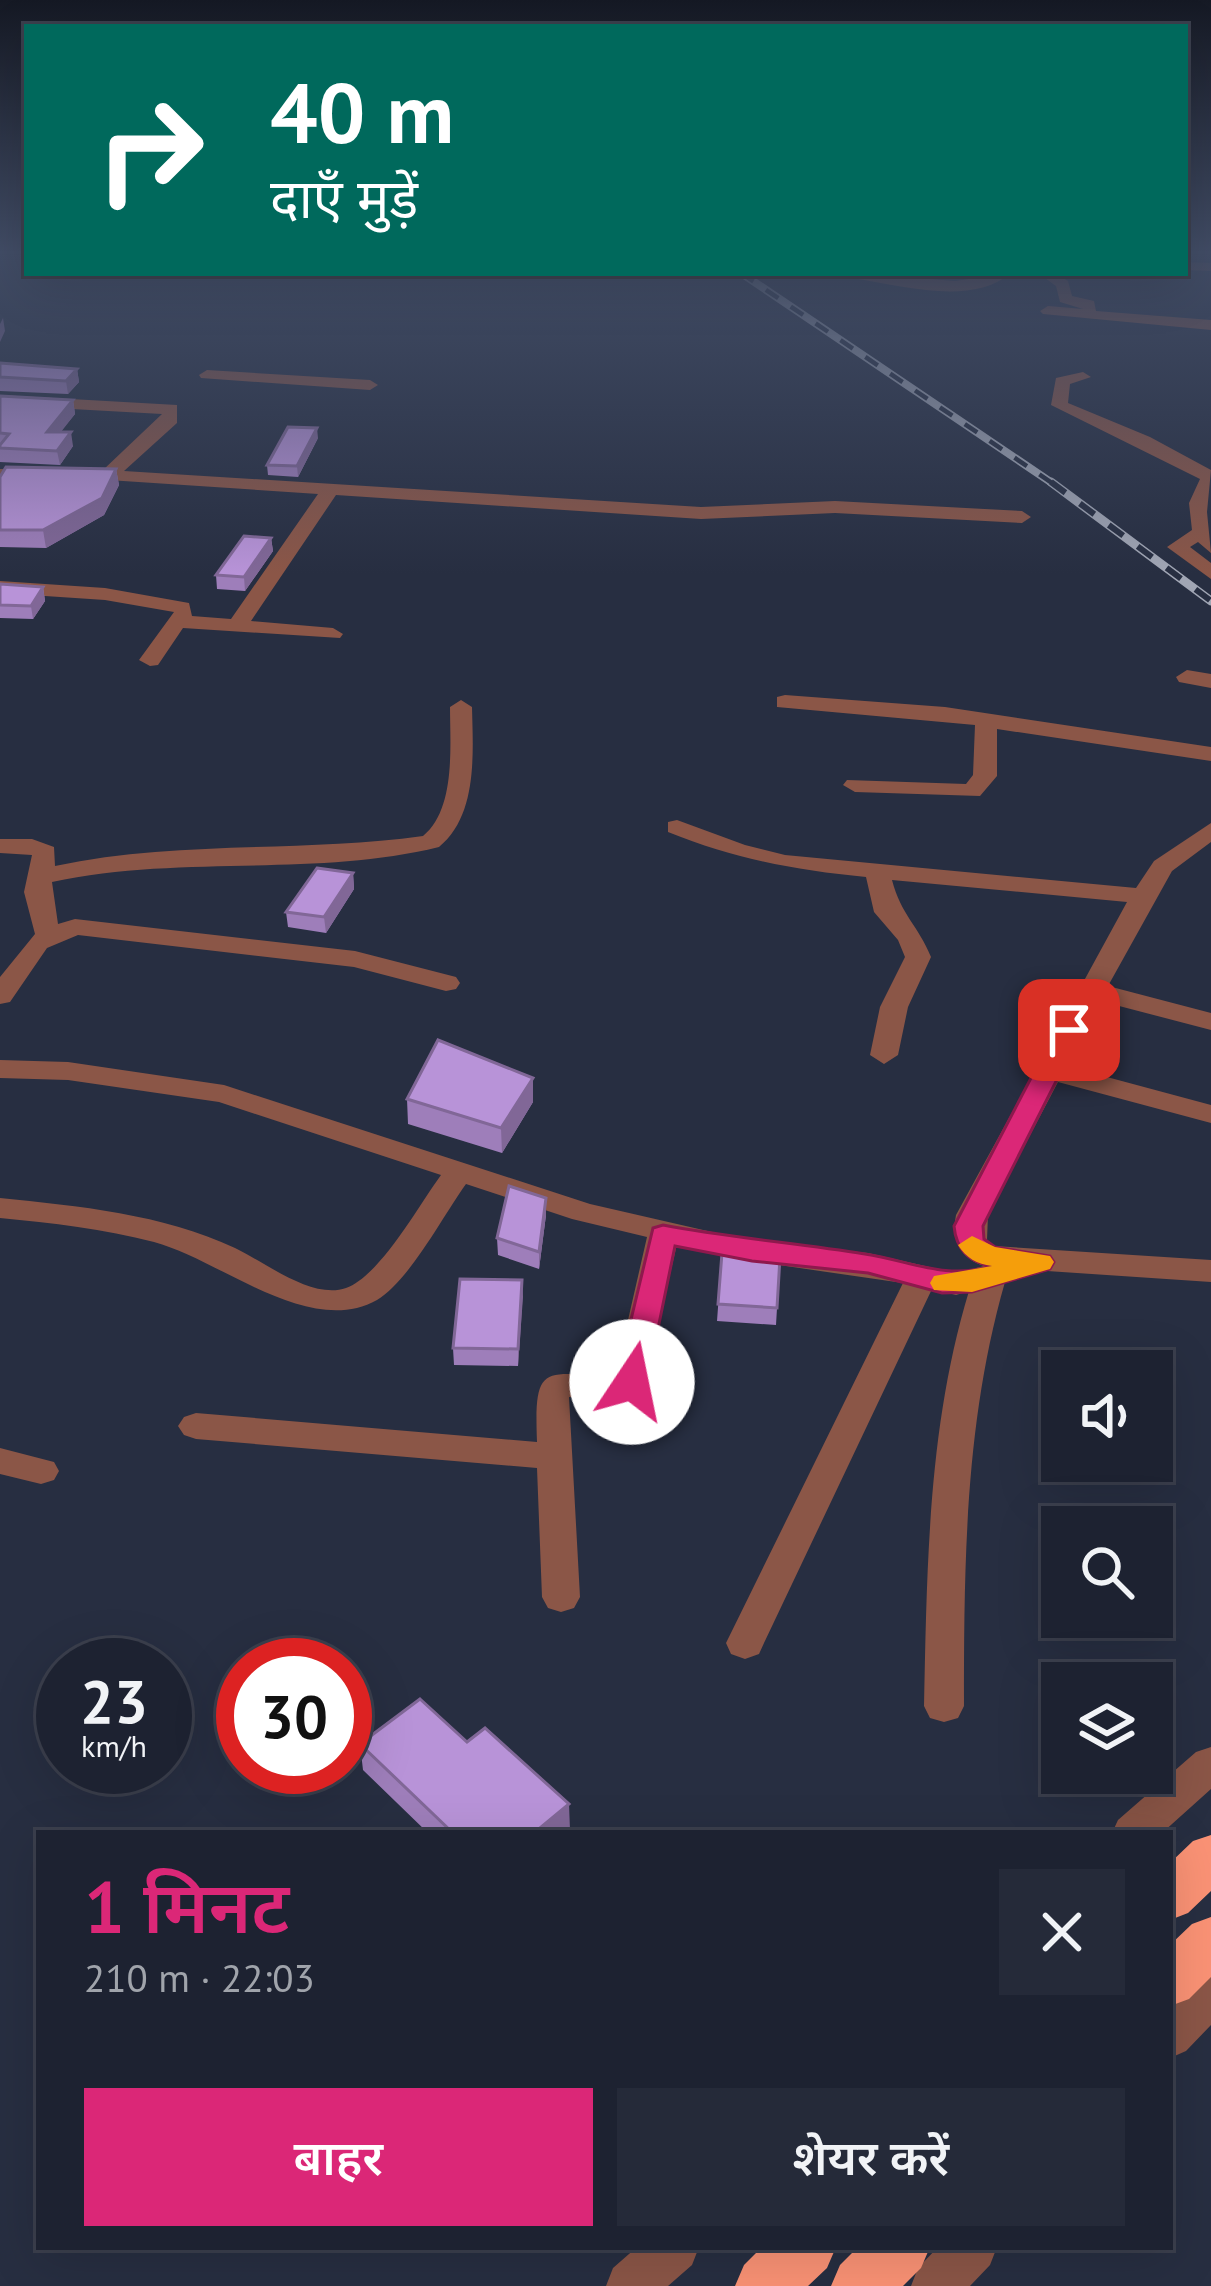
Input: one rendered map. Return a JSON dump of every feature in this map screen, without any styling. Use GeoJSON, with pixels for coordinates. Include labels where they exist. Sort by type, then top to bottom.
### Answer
{"type":"FeatureCollection","features":[{"type":"Feature","properties":{"kind":"highway"},"geometry":{"type":"LineString","coordinates":[[1173,1894],[1211,1857]]}},
{"type":"Feature","properties":{"kind":"highway"},"geometry":{"type":"LineString","coordinates":[[1173,1978],[1211,1941]]}},
{"type":"Feature","properties":{"kind":"highway"},"geometry":{"type":"LineString","coordinates":[[765,2286],[803,2250]]}},
{"type":"Feature","properties":{"kind":"highway"},"geometry":{"type":"LineString","coordinates":[[861,2286],[897,2250]]}},
{"type":"Feature","properties":{"kind":"street"},"geometry":{"type":"LineString","coordinates":[[185,383],[248,361]]}},
{"type":"Feature","properties":{"kind":"street"},"geometry":{"type":"LineString","coordinates":[[207,375],[370,385]]}},
{"type":"Feature","properties":{"kind":"street"},"geometry":{"type":"LineString","coordinates":[[1083,377],[1062,381],[1059,405],[1144,441],[1210,477],[1196,516],[1208,542],[1177,547],[1211,573]]}},
{"type":"Feature","properties":{"kind":"street"},"geometry":{"type":"LineString","coordinates":[[120,405],[164,390]]}},
{"type":"Feature","properties":{"kind":"street"},"geometry":{"type":"LineString","coordinates":[[0,400],[163,407],[173,413],[108,475]]}},
{"type":"Feature","properties":{"kind":"street"},"geometry":{"type":"LineString","coordinates":[[0,474],[108,475],[701,513],[823,507],[1022,517]]}},
{"type":"Feature","properties":{"kind":"street"},"geometry":{"type":"LineString","coordinates":[[236,626],[329,492]]}},
{"type":"Feature","properties":{"kind":"street"},"geometry":{"type":"LineString","coordinates":[[0,587],[105,594],[182,607],[178,621],[150,660]]}},
{"type":"Feature","properties":{"kind":"street"},"geometry":{"type":"LineString","coordinates":[[178,621],[333,634]]}},
{"type":"Feature","properties":{"kind":"street"},"geometry":{"type":"LineString","coordinates":[[1187,677],[1211,682]]}},
{"type":"Feature","properties":{"kind":"street"},"geometry":{"type":"LineString","coordinates":[[785,702],[986,720],[1211,754]]}},
{"type":"Feature","properties":{"kind":"street"},"geometry":{"type":"LineString","coordinates":[[38,877],[130,857],[352,853],[430,842],[442,836],[450,823],[461,707]]}},
{"type":"Feature","properties":{"kind":"street"},"geometry":{"type":"LineString","coordinates":[[855,785],[962,793],[979,788],[985,776],[986,720]]}},
{"type":"Feature","properties":{"kind":"street"},"geometry":{"type":"LineString","coordinates":[[677,827],[759,857],[1143,896]]}},
{"type":"Feature","properties":{"kind":"street"},"geometry":{"type":"LineString","coordinates":[[1211,830],[1163,866],[1143,896],[1047,1070],[972,1215],[968,1234],[987,1256],[1211,1271]]}},
{"type":"Feature","properties":{"kind":"street"},"geometry":{"type":"LineString","coordinates":[[0,846],[32,846],[45,852],[38,877],[40,911],[48,934]]}},
{"type":"Feature","properties":{"kind":"street"},"geometry":{"type":"LineString","coordinates":[[877,870],[887,912],[910,938],[917,957],[894,1007],[884,1055]]}},
{"type":"Feature","properties":{"kind":"street"},"geometry":{"type":"LineString","coordinates":[[0,996],[48,934],[92,928],[395,967],[446,983]]}},
{"type":"Feature","properties":{"kind":"street"},"geometry":{"type":"LineString","coordinates":[[1091,990],[1211,1022]]}},
{"type":"Feature","properties":{"kind":"street"},"geometry":{"type":"LineString","coordinates":[[0,1069],[68,1071],[224,1094],[663,1234],[752,1251],[868,1264],[956,1284],[1040,1262]]}},
{"type":"Feature","properties":{"kind":"street"},"geometry":{"type":"LineString","coordinates":[[1047,1070],[1211,1114]]}},
{"type":"Feature","properties":{"kind":"street"},"geometry":{"type":"LineString","coordinates":[[0,1208],[152,1231],[209,1249],[314,1298],[339,1301],[363,1294],[380,1282],[461,1169]]}},
{"type":"Feature","properties":{"kind":"street"},"geometry":{"type":"LineString","coordinates":[[560,1597],[555,1388],[571,1383],[616,1391],[630,1387],[663,1234]]}},
{"type":"Feature","properties":{"kind":"street"},"geometry":{"type":"LineString","coordinates":[[944,1706],[952,1456],[973,1328],[990,1277]]}},
{"type":"Feature","properties":{"kind":"street"},"geometry":{"type":"LineString","coordinates":[[745,1643],[921,1279]]}},
{"type":"Feature","properties":{"kind":"street"},"geometry":{"type":"LineString","coordinates":[[196,1426],[556,1456]]}},
{"type":"Feature","properties":{"kind":"street"},"geometry":{"type":"LineString","coordinates":[[0,1461],[41,1471]]}},
{"type":"Feature","properties":{"kind":"street"},"geometry":{"type":"LineString","coordinates":[[1135,1830],[1211,1764]]}},
{"type":"Feature","properties":{"kind":"street"},"geometry":{"type":"LineString","coordinates":[[1173,2033],[1211,1993]]}},
{"type":"Feature","properties":{"kind":"street"},"geometry":{"type":"LineString","coordinates":[[632,2286],[671,2250]]}},
{"type":"Feature","properties":{"kind":"street"},"geometry":{"type":"LineString","coordinates":[[935,2286],[969,2250]]}},
{"type":"Feature","properties":{"kind":"building"},"geometry":{"type":"Polygon","coordinates":[[[0,363],[77,369],[66,381],[0,377],[0,363]]]}},
{"type":"Feature","properties":{"kind":"building"},"geometry":{"type":"Polygon","coordinates":[[[0,396],[73,400],[47,432],[71,432],[57,451],[0,448],[9,434],[0,433],[0,396]]]}},
{"type":"Feature","properties":{"kind":"building"},"geometry":{"type":"Polygon","coordinates":[[[288,427],[317,428],[297,466],[267,465],[288,427]]]}},
{"type":"Feature","properties":{"kind":"building"},"geometry":{"type":"Polygon","coordinates":[[[6,467],[116,469],[102,498],[43,530],[0,530],[0,477],[6,467]]]}},
{"type":"Feature","properties":{"kind":"building"},"geometry":{"type":"Polygon","coordinates":[[[244,536],[271,538],[244,577],[216,575],[244,536]]]}},
{"type":"Feature","properties":{"kind":"building"},"geometry":{"type":"Polygon","coordinates":[[[0,584],[43,587],[31,606],[0,605],[0,584]]]}},
{"type":"Feature","properties":{"kind":"building"},"geometry":{"type":"Polygon","coordinates":[[[317,868],[353,873],[324,917],[286,912],[317,868]]]}},
{"type":"Feature","properties":{"kind":"building"},"geometry":{"type":"Polygon","coordinates":[[[438,1040],[533,1078],[501,1128],[407,1099],[438,1040]]]}},
{"type":"Feature","properties":{"kind":"building"},"geometry":{"type":"Polygon","coordinates":[[[509,1186],[546,1198],[539,1252],[497,1238],[509,1186]]]}},
{"type":"Feature","properties":{"kind":"building"},"geometry":{"type":"Polygon","coordinates":[[[722,1253],[780,1257],[777,1308],[718,1304],[722,1253]]]}},
{"type":"Feature","properties":{"kind":"building"},"geometry":{"type":"Polygon","coordinates":[[[460,1279],[522,1280],[518,1349],[453,1348],[460,1279]]]}},
{"type":"Feature","properties":{"kind":"building"},"geometry":{"type":"Polygon","coordinates":[[[420,1699],[467,1742],[485,1728],[569,1804],[538,1830],[450,1830],[372,1755],[372,1735],[420,1699]]]}},
{"type":"Feature","properties":{"kind":"railway"},"geometry":{"type":"LineString","coordinates":[[871,361],[1055,485]]}},
{"type":"Feature","properties":{"kind":"railway"},"geometry":{"type":"LineString","coordinates":[[1051,482],[1211,601]]}},
{"type":"Feature","properties":{"kind":"slow traffic"},"geometry":{"type":"LineString","coordinates":[[945,1283],[972,1282],[1040,1262],[987,1256],[972,1245]]}},
{"type":"Feature","properties":{"kind":"route"},"geometry":{"type":"LineString","coordinates":[[632,1382],[663,1234],[752,1251],[868,1264],[942,1283],[972,1282],[1040,1262],[987,1256],[970,1242],[968,1226],[1069,1030]]}}]}
